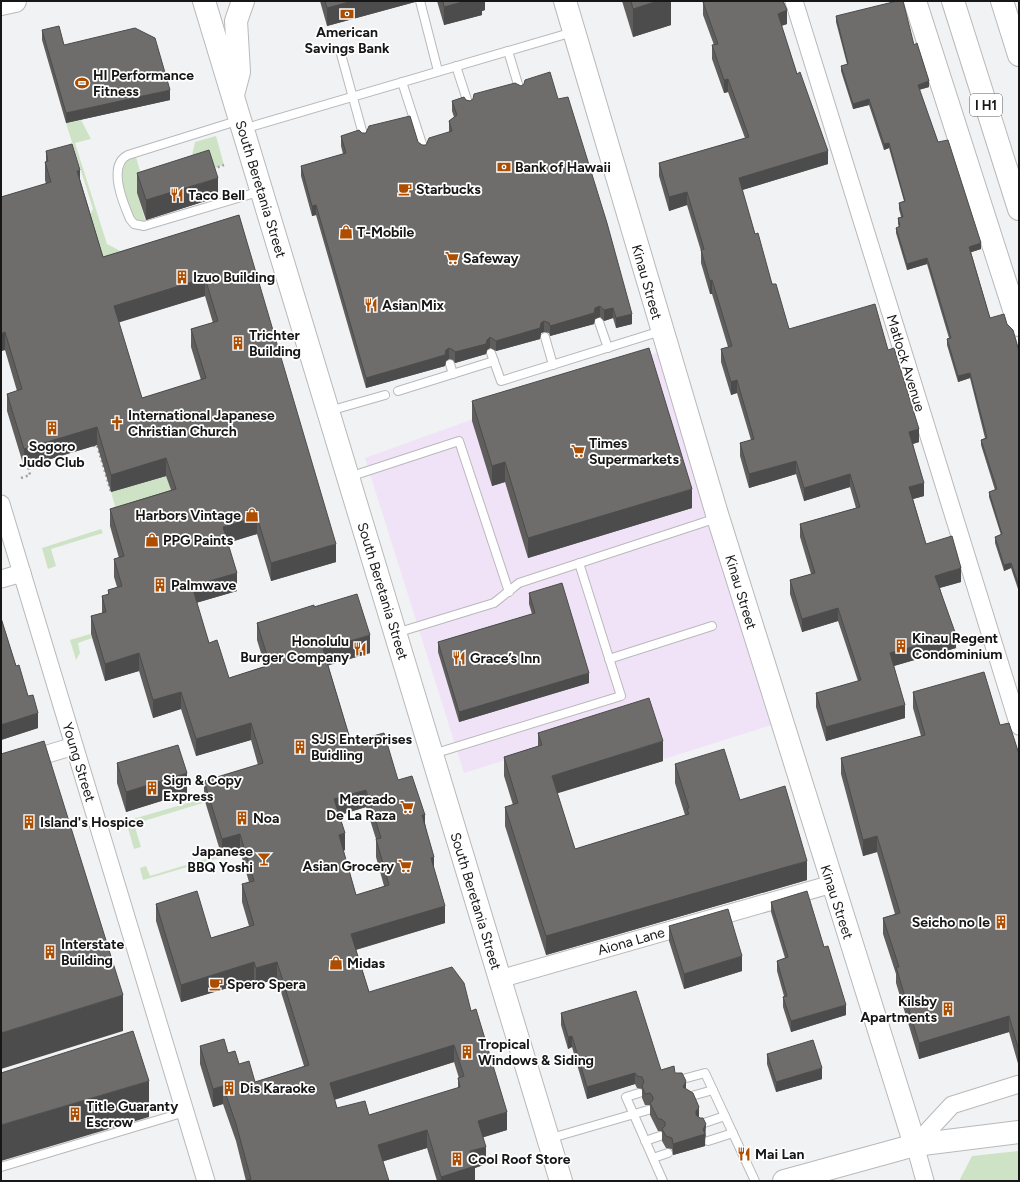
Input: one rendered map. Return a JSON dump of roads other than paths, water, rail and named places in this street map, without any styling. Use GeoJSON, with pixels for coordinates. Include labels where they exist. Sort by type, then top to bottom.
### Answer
{"type":"FeatureCollection","features":[{"type":"Feature","properties":{"kind":"main road"},"geometry":{"type":"LineString","coordinates":[[1,4],[15,1]]}},
{"type":"Feature","properties":{"kind":"main road","name":"South Beretania Street"},"geometry":{"type":"LineString","coordinates":[[204,1],[561,1181]]}},
{"type":"Feature","properties":{"kind":"main road"},"geometry":{"type":"LineString","coordinates":[[233,96],[239,72],[236,21],[243,1]]}},
{"type":"Feature","properties":{"kind":"main road","name":"Kinau Street"},"geometry":{"type":"LineString","coordinates":[[565,1],[661,330],[718,518],[915,1145]]}},
{"type":"Feature","properties":{"kind":"main road"},"geometry":{"type":"LineString","coordinates":[[915,1],[1019,325]]}},
{"type":"Feature","properties":{"kind":"main road","name":"I H1"},"geometry":{"type":"LineString","coordinates":[[953,1],[1019,210]]}},
{"type":"Feature","properties":{"kind":"main road"},"geometry":{"type":"LineString","coordinates":[[1002,1],[1019,56]]}},
{"type":"Feature","properties":{"kind":"main road"},"geometry":{"type":"LineString","coordinates":[[784,1181],[915,1145],[1019,1132]]}},
{"type":"Feature","properties":{"kind":"street","name":"Matlock Avenue"},"geometry":{"type":"LineString","coordinates":[[794,1],[1019,726]]}},
{"type":"Feature","properties":{"kind":"street","name":"Young Street"},"geometry":{"type":"LineString","coordinates":[[1,504],[206,1181]]}},
{"type":"Feature","properties":{"kind":"street"},"geometry":{"type":"LineString","coordinates":[[1,579],[22,573]]}},
{"type":"Feature","properties":{"kind":"street"},"geometry":{"type":"LineString","coordinates":[[1,768],[74,746]]}},
{"type":"Feature","properties":{"kind":"street","name":"Aiona Lane"},"geometry":{"type":"LineString","coordinates":[[500,979],[832,884]]}},
{"type":"Feature","properties":{"kind":"street"},"geometry":{"type":"LineString","coordinates":[[915,1145],[952,1105],[1019,1084]]}},
{"type":"Feature","properties":{"kind":"street","name":"Kinau Street"},"geometry":{"type":"LineString","coordinates":[[915,1145],[925,1181]]}},
{"type":"Feature","properties":{"kind":"lane"},"geometry":{"type":"LineString","coordinates":[[420,1],[438,71]]}},
{"type":"Feature","properties":{"kind":"lane"},"geometry":{"type":"LineString","coordinates":[[262,191],[144,226],[137,226],[130,219],[116,178],[123,158],[128,155],[352,97],[574,31]]}},
{"type":"Feature","properties":{"kind":"lane"},"geometry":{"type":"LineString","coordinates":[[508,51],[520,91]]}},
{"type":"Feature","properties":{"kind":"lane"},"geometry":{"type":"LineString","coordinates":[[341,54],[364,138]]}},
{"type":"Feature","properties":{"kind":"lane"},"geometry":{"type":"LineString","coordinates":[[456,66],[469,106]]}},
{"type":"Feature","properties":{"kind":"lane"},"geometry":{"type":"LineString","coordinates":[[402,82],[424,150]]}},
{"type":"Feature","properties":{"kind":"lane"},"geometry":{"type":"LineString","coordinates":[[599,322],[608,348]]}},
{"type":"Feature","properties":{"kind":"lane"},"geometry":{"type":"LineString","coordinates":[[491,353],[501,382],[661,330]]}},
{"type":"Feature","properties":{"kind":"lane"},"geometry":{"type":"LineString","coordinates":[[545,337],[553,365]]}},
{"type":"Feature","properties":{"kind":"lane"},"geometry":{"type":"LineString","coordinates":[[398,391],[494,361]]}},
{"type":"Feature","properties":{"kind":"lane"},"geometry":{"type":"LineString","coordinates":[[450,364],[453,374]]}},
{"type":"Feature","properties":{"kind":"lane"},"geometry":{"type":"LineString","coordinates":[[328,411],[385,395]]}},
{"type":"Feature","properties":{"kind":"lane"},"geometry":{"type":"LineString","coordinates":[[348,477],[459,441],[508,592]]}},
{"type":"Feature","properties":{"kind":"lane"},"geometry":{"type":"LineString","coordinates":[[395,634],[494,603],[519,583],[718,518]]}},
{"type":"Feature","properties":{"kind":"lane"},"geometry":{"type":"LineString","coordinates":[[432,754],[621,696],[579,563]]}},
{"type":"Feature","properties":{"kind":"lane"},"geometry":{"type":"LineString","coordinates":[[609,659],[712,626]]}},
{"type":"Feature","properties":{"kind":"lane"},"geometry":{"type":"LineString","coordinates":[[679,1080],[705,1072],[755,1181]]}},
{"type":"Feature","properties":{"kind":"lane"},"geometry":{"type":"LineString","coordinates":[[688,1097],[713,1090]]}},
{"type":"Feature","properties":{"kind":"lane"},"geometry":{"type":"LineString","coordinates":[[639,1093],[626,1096],[663,1181]]}},
{"type":"Feature","properties":{"kind":"lane"},"geometry":{"type":"LineString","coordinates":[[548,1139],[648,1110]]}},
{"type":"Feature","properties":{"kind":"lane"},"geometry":{"type":"LineString","coordinates":[[1,1167],[185,1112]]}},
{"type":"Feature","properties":{"kind":"lane"},"geometry":{"type":"LineString","coordinates":[[701,1124],[725,1116]]}},
{"type":"Feature","properties":{"kind":"lane"},"geometry":{"type":"LineString","coordinates":[[708,1141],[733,1133]]}},
{"type":"Feature","properties":{"kind":"lane"},"geometry":{"type":"LineString","coordinates":[[645,1141],[660,1136]]}},
{"type":"Feature","properties":{"kind":"lane"},"geometry":{"type":"LineString","coordinates":[[653,1158],[668,1153]]}},
{"type":"Feature","properties":{"kind":"place","name":"American Savings Bank"},"geometry":{"type":"Point","coordinates":[347,14]}},
{"type":"Feature","properties":{"kind":"place","name":"HI Performance Fitness"},"geometry":{"type":"Point","coordinates":[82,83]}},
{"type":"Feature","properties":{"kind":"place","name":"Bank of Hawaii"},"geometry":{"type":"Point","coordinates":[504,167]}},
{"type":"Feature","properties":{"kind":"place","name":"Starbucks"},"geometry":{"type":"Point","coordinates":[405,189]}},
{"type":"Feature","properties":{"kind":"place","name":"Taco Bell"},"geometry":{"type":"Point","coordinates":[177,195]}},
{"type":"Feature","properties":{"kind":"place","name":"T-Mobile"},"geometry":{"type":"Point","coordinates":[346,232]}},
{"type":"Feature","properties":{"kind":"place","name":"Safeway"},"geometry":{"type":"Point","coordinates":[452,258]}},
{"type":"Feature","properties":{"kind":"place","name":"Izuo Building"},"geometry":{"type":"Point","coordinates":[182,277]}},
{"type":"Feature","properties":{"kind":"place","name":"Asian Mix"},"geometry":{"type":"Point","coordinates":[371,305]}},
{"type":"Feature","properties":{"kind":"place","name":"Trichter Building"},"geometry":{"type":"Point","coordinates":[238,343]}},
{"type":"Feature","properties":{"kind":"place","name":"International Japanese Christian Church"},"geometry":{"type":"Point","coordinates":[117,423]}},
{"type":"Feature","properties":{"kind":"place","name":"Sogoro Judo Club"},"geometry":{"type":"Point","coordinates":[52,428]}},
{"type":"Feature","properties":{"kind":"place","name":"Times Supermarkets"},"geometry":{"type":"Point","coordinates":[578,451]}},
{"type":"Feature","properties":{"kind":"place","name":"Harbors Vintage"},"geometry":{"type":"Point","coordinates":[252,515]}},
{"type":"Feature","properties":{"kind":"place","name":"PPG Paints"},"geometry":{"type":"Point","coordinates":[152,540]}},
{"type":"Feature","properties":{"kind":"place","name":"Palmwave"},"geometry":{"type":"Point","coordinates":[160,585]}},
{"type":"Feature","properties":{"kind":"place","name":"Kinau Regent Condominium"},"geometry":{"type":"Point","coordinates":[901,646]}},
{"type":"Feature","properties":{"kind":"place","name":"Honolulu Burger Company"},"geometry":{"type":"Point","coordinates":[360,649]}},
{"type":"Feature","properties":{"kind":"place","name":"Grace’s Inn"},"geometry":{"type":"Point","coordinates":[459,658]}},
{"type":"Feature","properties":{"kind":"place","name":"SJS Enterprises Buidling"},"geometry":{"type":"Point","coordinates":[300,747]}},
{"type":"Feature","properties":{"kind":"place","name":"Sign & Copy Express"},"geometry":{"type":"Point","coordinates":[152,788]}},
{"type":"Feature","properties":{"kind":"place","name":"Mercado De La Raza"},"geometry":{"type":"Point","coordinates":[407,807]}},
{"type":"Feature","properties":{"kind":"place","name":"Noa"},"geometry":{"type":"Point","coordinates":[242,818]}},
{"type":"Feature","properties":{"kind":"place","name":"Island's Hospice"},"geometry":{"type":"Point","coordinates":[29,822]}},
{"type":"Feature","properties":{"kind":"place","name":"Japanese BBQ Yoshi"},"geometry":{"type":"Point","coordinates":[264,859]}},
{"type":"Feature","properties":{"kind":"place","name":"Asian Grocery"},"geometry":{"type":"Point","coordinates":[405,866]}},
{"type":"Feature","properties":{"kind":"place","name":"Seicho no Ie"},"geometry":{"type":"Point","coordinates":[1001,922]}},
{"type":"Feature","properties":{"kind":"place","name":"Interstate Building"},"geometry":{"type":"Point","coordinates":[50,952]}},
{"type":"Feature","properties":{"kind":"place","name":"Midas"},"geometry":{"type":"Point","coordinates":[336,963]}},
{"type":"Feature","properties":{"kind":"place","name":"Spero Spera"},"geometry":{"type":"Point","coordinates":[216,984]}},
{"type":"Feature","properties":{"kind":"place","name":"Kilsby Apartments"},"geometry":{"type":"Point","coordinates":[948,1009]}},
{"type":"Feature","properties":{"kind":"place","name":"Tropical Windows & Siding"},"geometry":{"type":"Point","coordinates":[467,1052]}},
{"type":"Feature","properties":{"kind":"place","name":"Dis Karaoke"},"geometry":{"type":"Point","coordinates":[229,1088]}},
{"type":"Feature","properties":{"kind":"place","name":"Title Guaranty Escrow"},"geometry":{"type":"Point","coordinates":[75,1114]}},
{"type":"Feature","properties":{"kind":"place","name":"Mai Lan"},"geometry":{"type":"Point","coordinates":[744,1154]}},
{"type":"Feature","properties":{"kind":"place","name":"Cool Roof Store"},"geometry":{"type":"Point","coordinates":[457,1159]}}]}
